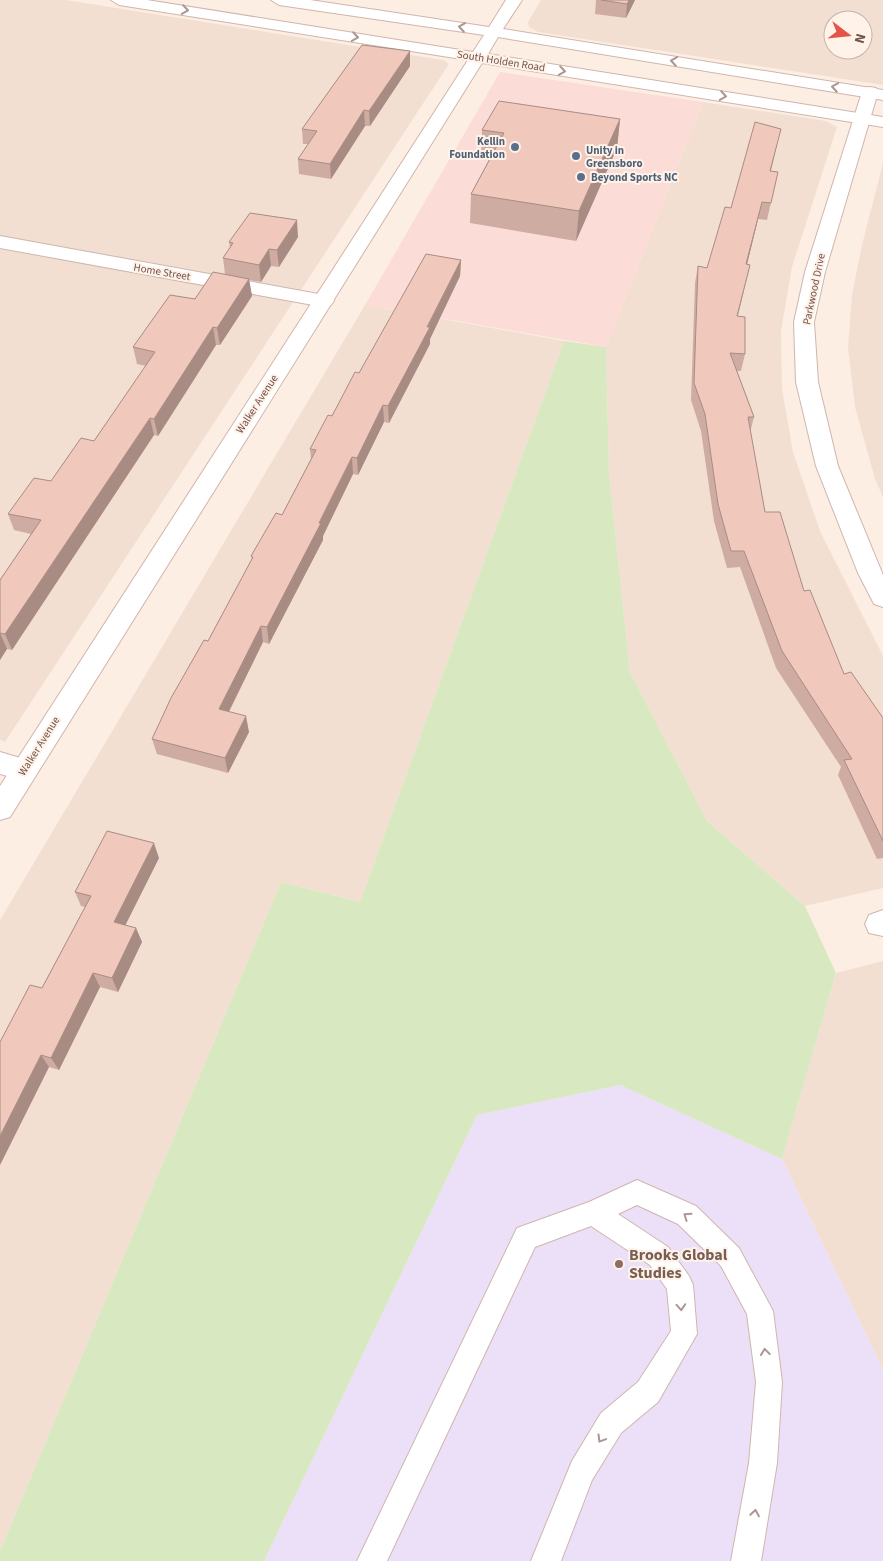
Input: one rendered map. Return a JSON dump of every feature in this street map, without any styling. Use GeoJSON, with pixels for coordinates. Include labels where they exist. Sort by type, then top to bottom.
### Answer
{"type":"FeatureCollection","features":[{"type":"Feature","properties":{"kind":"street","name":"South Holden Road"},"geometry":{"type":"LineString","coordinates":[[119,0],[883,122]]}},
{"type":"Feature","properties":{"kind":"street"},"geometry":{"type":"LineString","coordinates":[[279,0],[494,32],[877,94]]}},
{"type":"Feature","properties":{"kind":"street","name":"Walker Avenue"},"geometry":{"type":"LineString","coordinates":[[0,808],[12,766],[324,301],[480,57],[514,0]]}},
{"type":"Feature","properties":{"kind":"street","name":"Parkwood Drive"},"geometry":{"type":"LineString","coordinates":[[877,94],[862,119],[815,272],[804,322],[808,382],[826,466],[870,573],[883,598]]}},
{"type":"Feature","properties":{"kind":"street","name":"Home Street"},"geometry":{"type":"LineString","coordinates":[[0,242],[324,301]]}},
{"type":"Feature","properties":{"kind":"lane"},"geometry":{"type":"LineString","coordinates":[[372,1561],[526,1237],[593,1212],[637,1192],[687,1214],[730,1257],[760,1311],[769,1382],[763,1463],[746,1561]]}},
{"type":"Feature","properties":{"kind":"lane"},"geometry":{"type":"LineString","coordinates":[[546,1561],[582,1471],[611,1423],[648,1392],[684,1334],[680,1285],[659,1256],[593,1212]]}},
{"type":"Feature","properties":{"kind":"shaded area"},"geometry":{"type":"Polygon","coordinates":[[[0,0],[66,0],[443,60],[449,64],[5,742],[0,740],[0,0]]]}},
{"type":"Feature","properties":{"kind":"shaded area"},"geometry":{"type":"Polygon","coordinates":[[[541,0],[883,0],[883,85],[538,32],[529,27],[528,22],[541,0]]]}},
{"type":"Feature","properties":{"kind":"shaded area"},"geometry":{"type":"Polygon","coordinates":[[[500,72],[703,102],[606,347],[365,305],[500,72]]]}},
{"type":"Feature","properties":{"kind":"shaded area"},"geometry":{"type":"Polygon","coordinates":[[[703,102],[826,121],[837,127],[792,267],[781,331],[782,389],[793,452],[820,531],[883,656],[883,888],[805,906],[707,821],[630,672],[609,474],[606,347],[703,102]]]}},
{"type":"Feature","properties":{"kind":"shaded area"},"geometry":{"type":"Polygon","coordinates":[[[883,163],[883,497],[875,479],[855,407],[848,348],[852,295],[862,245],[883,163]]]}},
{"type":"Feature","properties":{"kind":"shaded area"},"geometry":{"type":"Polygon","coordinates":[[[365,305],[564,341],[360,902],[281,882],[0,1551],[0,920],[365,305]]]}},
{"type":"Feature","properties":{"kind":"shaded area"},"geometry":{"type":"Polygon","coordinates":[[[883,961],[883,1370],[782,1159],[836,973],[883,961]]]}},
{"type":"Feature","properties":{"kind":"shaded area","name":"Brooks Global Studies"},"geometry":{"type":"Polygon","coordinates":[[[620,1085],[782,1159],[883,1370],[883,1561],[264,1561],[477,1115],[620,1085]]]}},
{"type":"Feature","properties":{"kind":"green space"},"geometry":{"type":"Polygon","coordinates":[[[564,341],[606,347],[609,474],[630,672],[707,821],[805,906],[836,973],[782,1159],[620,1085],[477,1115],[264,1561],[0,1561],[0,1551],[281,882],[360,902],[564,341]]]}},
{"type":"Feature","properties":{"kind":"building"},"geometry":{"type":"Polygon","coordinates":[[[601,0],[629,0],[627,4],[601,0]]]}},
{"type":"Feature","properties":{"kind":"building"},"geometry":{"type":"Polygon","coordinates":[[[362,45],[410,51],[369,111],[364,110],[330,164],[298,159],[317,131],[302,129],[362,45]]]}},
{"type":"Feature","properties":{"kind":"building"},"geometry":{"type":"Polygon","coordinates":[[[499,101],[620,119],[579,211],[471,194],[504,133],[482,130],[499,101]]]}},
{"type":"Feature","properties":{"kind":"building"},"geometry":{"type":"Polygon","coordinates":[[[755,122],[781,129],[770,171],[778,172],[771,203],[762,202],[746,264],[750,265],[737,316],[745,317],[745,354],[730,353],[754,417],[748,417],[765,512],[780,512],[804,591],[810,590],[844,674],[851,672],[883,718],[883,841],[844,760],[852,759],[782,651],[744,551],[731,551],[718,504],[705,414],[694,383],[698,266],[707,268],[725,207],[731,208],[755,122]]]}},
{"type":"Feature","properties":{"kind":"building"},"geometry":{"type":"Polygon","coordinates":[[[250,213],[297,220],[277,250],[269,249],[259,265],[223,258],[233,243],[229,242],[250,213]]]}},
{"type":"Feature","properties":{"kind":"building"},"geometry":{"type":"Polygon","coordinates":[[[426,254],[461,260],[427,327],[430,327],[388,406],[383,405],[357,458],[352,457],[319,523],[321,523],[267,627],[261,626],[219,709],[246,716],[225,758],[152,739],[171,698],[204,640],[208,641],[253,557],[251,556],[276,513],[282,515],[316,450],[310,449],[328,415],[332,416],[355,372],[359,373],[426,254]]]}},
{"type":"Feature","properties":{"kind":"building"},"geometry":{"type":"Polygon","coordinates":[[[213,272],[249,279],[217,328],[213,327],[154,419],[150,418],[5,634],[0,633],[0,580],[41,520],[8,514],[34,478],[51,481],[81,438],[94,441],[155,352],[133,347],[170,295],[195,299],[213,272]]]}},
{"type":"Feature","properties":{"kind":"building"},"geometry":{"type":"Polygon","coordinates":[[[107,831],[154,843],[114,922],[136,928],[112,978],[93,973],[51,1058],[41,1055],[0,1136],[0,1042],[30,985],[42,988],[91,896],[75,892],[107,831]]]}},
{"type":"Feature","properties":{"kind":"place","name":"Kellin Foundation"},"geometry":{"type":"Point","coordinates":[515,147]}},
{"type":"Feature","properties":{"kind":"place","name":"Unity in Greensboro"},"geometry":{"type":"Point","coordinates":[576,156]}},
{"type":"Feature","properties":{"kind":"place","name":"Beyond Sports NC"},"geometry":{"type":"Point","coordinates":[581,177]}},
{"type":"Feature","properties":{"kind":"place","name":"Brooks Global Studies"},"geometry":{"type":"Point","coordinates":[619,1264]}}]}
